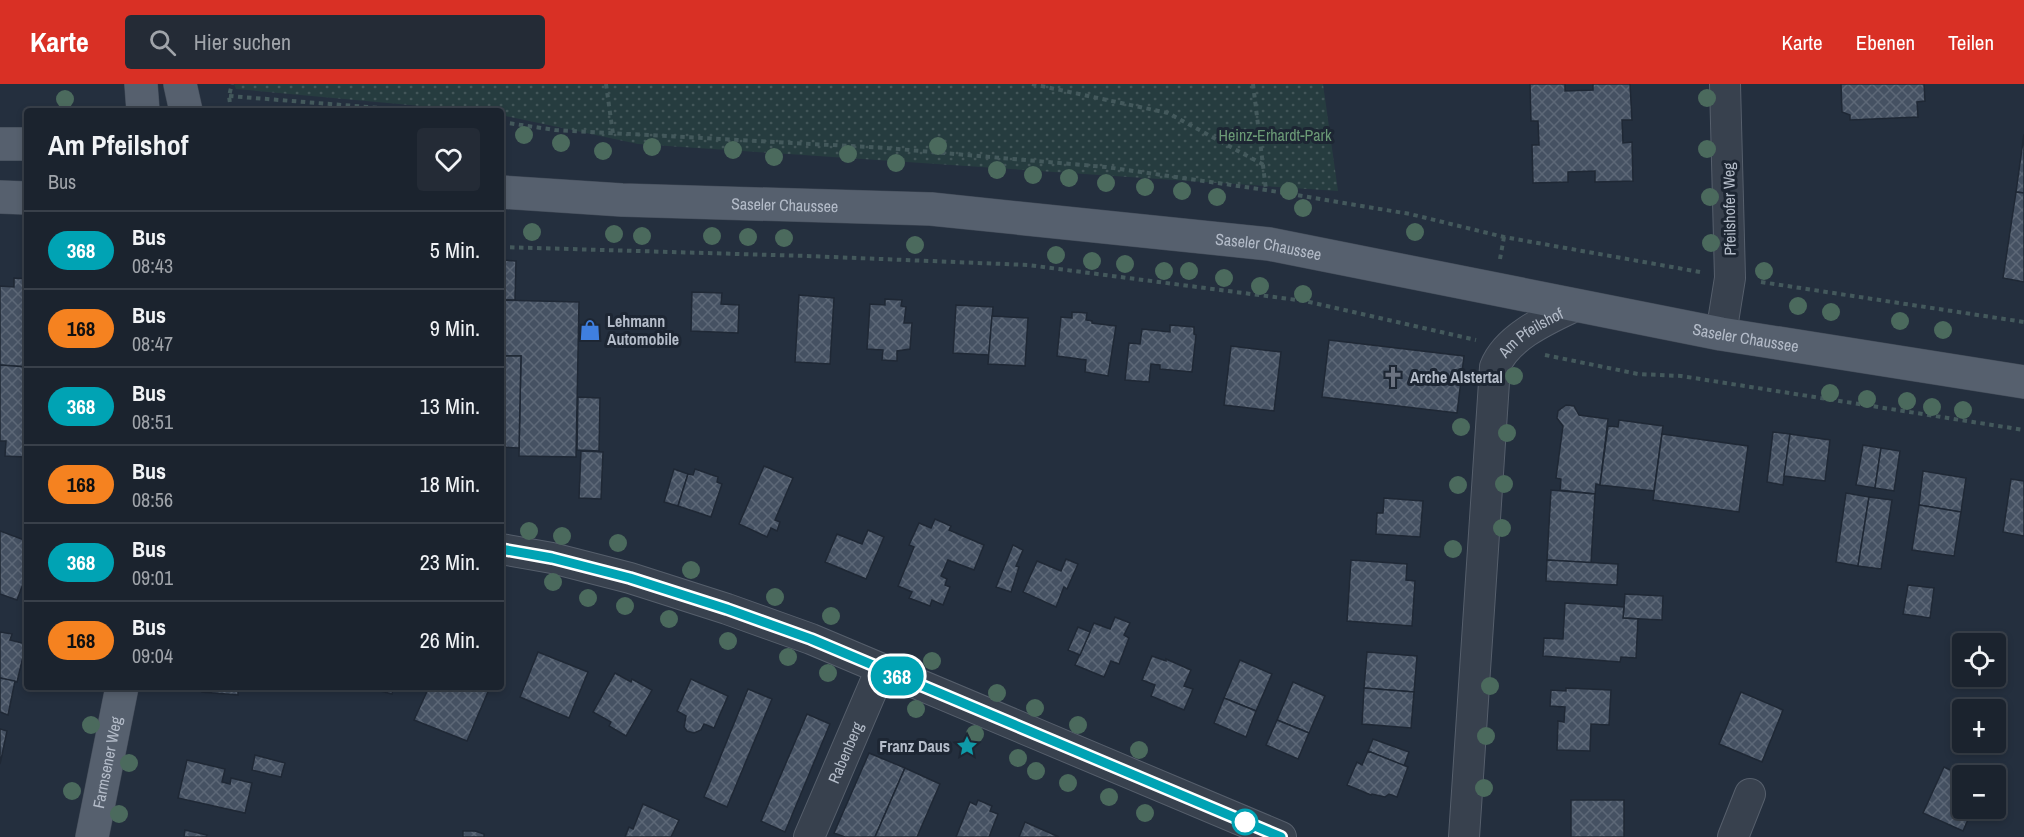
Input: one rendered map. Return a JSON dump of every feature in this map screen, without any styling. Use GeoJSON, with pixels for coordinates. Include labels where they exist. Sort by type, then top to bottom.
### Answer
{"type":"FeatureCollection","features":[{"type":"Feature","properties":{"kind":"main road"},"geometry":{"type":"LineString","coordinates":[[141,84],[143,108]]}},
{"type":"Feature","properties":{"kind":"main road"},"geometry":{"type":"LineString","coordinates":[[180,84],[185,108]]}},
{"type":"Feature","properties":{"kind":"main road"},"geometry":{"type":"LineString","coordinates":[[0,144],[24,144]]}},
{"type":"Feature","properties":{"kind":"main road","name":"Saseler Chaussee"},"geometry":{"type":"LineString","coordinates":[[504,192],[622,201],[943,210],[1269,244],[1721,334],[2024,382]]}},
{"type":"Feature","properties":{"kind":"main road"},"geometry":{"type":"LineString","coordinates":[[0,197],[24,198]]}},
{"type":"Feature","properties":{"kind":"main road","name":"Farmsener Weg"},"geometry":{"type":"LineString","coordinates":[[92,837],[121,690]]}},
{"type":"Feature","properties":{"kind":"street","name":"Pfeilshofer Weg"},"geometry":{"type":"LineString","coordinates":[[1721,334],[1730,278],[1725,84]]}},
{"type":"Feature","properties":{"kind":"street","name":"Am Pfeilshof"},"geometry":{"type":"LineString","coordinates":[[1464,837],[1494,376],[1497,361],[1496,344],[1528,331],[1577,305]]}},
{"type":"Feature","properties":{"kind":"street"},"geometry":{"type":"LineString","coordinates":[[504,550],[552,558],[651,585],[800,635],[1281,837]]}},
{"type":"Feature","properties":{"kind":"street","name":"Rabenberg"},"geometry":{"type":"LineString","coordinates":[[809,837],[880,669]]}},
{"type":"Feature","properties":{"kind":"street"},"geometry":{"type":"LineString","coordinates":[[1733,837],[1750,794]]}},
{"type":"Feature","properties":{"kind":"path"},"geometry":{"type":"LineString","coordinates":[[231,108],[229,96],[232,84]]}},
{"type":"Feature","properties":{"kind":"path"},"geometry":{"type":"LineString","coordinates":[[606,84],[613,134]]}},
{"type":"Feature","properties":{"kind":"path"},"geometry":{"type":"LineString","coordinates":[[1032,84],[1168,113],[1264,165]]}},
{"type":"Feature","properties":{"kind":"path"},"geometry":{"type":"LineString","coordinates":[[1253,84],[1266,189]]}},
{"type":"Feature","properties":{"kind":"path"},"geometry":{"type":"LineString","coordinates":[[229,96],[380,108]]}},
{"type":"Feature","properties":{"kind":"path"},"geometry":{"type":"LineString","coordinates":[[504,122],[555,130],[886,148],[1106,167],[1266,189],[1410,214],[1504,237],[1730,278],[2024,322]]}},
{"type":"Feature","properties":{"kind":"path"},"geometry":{"type":"LineString","coordinates":[[504,247],[1028,265],[1305,301],[1571,362],[1638,374],[1681,376],[2024,430]]}},
{"type":"Feature","properties":{"kind":"green space","name":"Heinz-Erhardt-Park"},"geometry":{"type":"Polygon","coordinates":[[[234,84],[1323,84],[1338,191],[638,144],[504,116],[504,108],[442,108],[236,89],[234,84]]]}},
{"type":"Feature","properties":{"kind":"building"},"geometry":{"type":"Polygon","coordinates":[[[1530,84],[1565,84],[1565,91],[1593,90],[1593,84],[1630,84],[1632,120],[1622,120],[1623,143],[1632,142],[1633,181],[1595,182],[1595,171],[1568,172],[1568,182],[1533,183],[1532,145],[1539,145],[1538,121],[1531,121],[1530,84]]]}},
{"type":"Feature","properties":{"kind":"building"},"geometry":{"type":"Polygon","coordinates":[[[1841,84],[1924,84],[1925,101],[1917,102],[1918,117],[1850,120],[1850,115],[1842,112],[1841,84]]]}},
{"type":"Feature","properties":{"kind":"building"},"geometry":{"type":"Polygon","coordinates":[[[2024,134],[2024,193],[2016,192],[2024,134]]]}},
{"type":"Feature","properties":{"kind":"building"},"geometry":{"type":"Polygon","coordinates":[[[2016,192],[2024,193],[2024,282],[2003,278],[2016,192]]]}},
{"type":"Feature","properties":{"kind":"building"},"geometry":{"type":"Polygon","coordinates":[[[504,260],[516,261],[515,300],[504,300],[504,260]]]}},
{"type":"Feature","properties":{"kind":"building"},"geometry":{"type":"Polygon","coordinates":[[[14,278],[24,279],[24,367],[0,365],[0,286],[14,287],[14,278]]]}},
{"type":"Feature","properties":{"kind":"building"},"geometry":{"type":"Polygon","coordinates":[[[692,292],[722,293],[721,304],[739,305],[738,333],[691,331],[692,292]]]}},
{"type":"Feature","properties":{"kind":"building"},"geometry":{"type":"Polygon","coordinates":[[[799,295],[834,298],[830,364],[795,362],[799,295]]]}},
{"type":"Feature","properties":{"kind":"building"},"geometry":{"type":"Polygon","coordinates":[[[885,299],[902,300],[901,306],[906,307],[904,323],[912,323],[910,349],[897,351],[897,361],[882,360],[883,350],[867,349],[870,304],[885,305],[885,299]]]}},
{"type":"Feature","properties":{"kind":"building"},"geometry":{"type":"Polygon","coordinates":[[[504,300],[579,302],[576,457],[519,456],[521,356],[504,356],[504,300]]]}},
{"type":"Feature","properties":{"kind":"building"},"geometry":{"type":"Polygon","coordinates":[[[956,305],[993,307],[989,355],[953,353],[956,305]]]}},
{"type":"Feature","properties":{"kind":"building"},"geometry":{"type":"Polygon","coordinates":[[[1072,312],[1087,313],[1086,320],[1092,323],[1116,326],[1108,376],[1085,372],[1086,360],[1057,356],[1061,317],[1072,318],[1072,312]]]}},
{"type":"Feature","properties":{"kind":"building"},"geometry":{"type":"Polygon","coordinates":[[[992,316],[1028,318],[1025,366],[988,364],[992,316]]]}},
{"type":"Feature","properties":{"kind":"building"},"geometry":{"type":"Polygon","coordinates":[[[1170,325],[1194,327],[1196,335],[1192,372],[1160,369],[1160,365],[1151,364],[1149,382],[1125,380],[1129,343],[1140,344],[1142,329],[1170,332],[1170,325]]]}},
{"type":"Feature","properties":{"kind":"building","name":"Arche Alstertal"},"geometry":{"type":"Polygon","coordinates":[[[1329,340],[1464,356],[1457,413],[1322,397],[1329,340]]]}},
{"type":"Feature","properties":{"kind":"building"},"geometry":{"type":"Polygon","coordinates":[[[1231,346],[1281,352],[1274,411],[1224,405],[1231,346]]]}},
{"type":"Feature","properties":{"kind":"building"},"geometry":{"type":"Polygon","coordinates":[[[504,356],[521,356],[519,448],[504,447],[504,356]]]}},
{"type":"Feature","properties":{"kind":"building"},"geometry":{"type":"Polygon","coordinates":[[[0,365],[24,367],[24,457],[5,456],[6,441],[0,441],[0,365]]]}},
{"type":"Feature","properties":{"kind":"building"},"geometry":{"type":"Polygon","coordinates":[[[578,397],[600,398],[599,451],[577,450],[578,397]]]}},
{"type":"Feature","properties":{"kind":"building"},"geometry":{"type":"Polygon","coordinates":[[[1566,405],[1574,406],[1579,415],[1608,419],[1600,485],[1596,484],[1595,494],[1560,490],[1561,479],[1556,478],[1563,426],[1557,418],[1558,411],[1566,405]]]}},
{"type":"Feature","properties":{"kind":"building"},"geometry":{"type":"Polygon","coordinates":[[[1619,420],[1663,426],[1654,491],[1600,485],[1608,426],[1618,427],[1619,420]]]}},
{"type":"Feature","properties":{"kind":"building"},"geometry":{"type":"Polygon","coordinates":[[[1773,432],[1790,434],[1783,485],[1767,482],[1773,432]]]}},
{"type":"Feature","properties":{"kind":"building"},"geometry":{"type":"Polygon","coordinates":[[[1662,434],[1748,446],[1739,512],[1653,500],[1662,434]]]}},
{"type":"Feature","properties":{"kind":"building"},"geometry":{"type":"Polygon","coordinates":[[[1790,434],[1830,440],[1825,481],[1784,476],[1790,434]]]}},
{"type":"Feature","properties":{"kind":"building"},"geometry":{"type":"Polygon","coordinates":[[[1863,445],[1881,448],[1875,488],[1856,485],[1863,445]]]}},
{"type":"Feature","properties":{"kind":"building"},"geometry":{"type":"Polygon","coordinates":[[[1881,448],[1900,451],[1894,491],[1875,488],[1881,448]]]}},
{"type":"Feature","properties":{"kind":"building"},"geometry":{"type":"Polygon","coordinates":[[[581,451],[603,452],[601,499],[579,498],[581,451]]]}},
{"type":"Feature","properties":{"kind":"building"},"geometry":{"type":"Polygon","coordinates":[[[764,466],[793,478],[775,520],[780,522],[777,531],[771,528],[767,537],[739,524],[764,466]]]}},
{"type":"Feature","properties":{"kind":"building"},"geometry":{"type":"Polygon","coordinates":[[[674,469],[688,474],[678,506],[664,502],[674,469]]]}},
{"type":"Feature","properties":{"kind":"building"},"geometry":{"type":"Polygon","coordinates":[[[695,469],[718,477],[717,482],[722,484],[711,517],[678,506],[688,474],[693,475],[695,469]]]}},
{"type":"Feature","properties":{"kind":"building"},"geometry":{"type":"Polygon","coordinates":[[[1923,471],[1966,478],[1961,512],[1919,505],[1923,471]]]}},
{"type":"Feature","properties":{"kind":"building"},"geometry":{"type":"Polygon","coordinates":[[[2011,479],[2024,481],[2024,536],[2003,532],[2011,479]]]}},
{"type":"Feature","properties":{"kind":"building"},"geometry":{"type":"Polygon","coordinates":[[[1551,490],[1595,494],[1591,563],[1547,560],[1551,490]]]}},
{"type":"Feature","properties":{"kind":"building"},"geometry":{"type":"Polygon","coordinates":[[[1846,493],[1869,497],[1858,566],[1836,562],[1846,493]]]}},
{"type":"Feature","properties":{"kind":"building"},"geometry":{"type":"Polygon","coordinates":[[[1869,497],[1892,500],[1881,569],[1858,566],[1869,497]]]}},
{"type":"Feature","properties":{"kind":"building"},"geometry":{"type":"Polygon","coordinates":[[[1384,498],[1423,501],[1420,537],[1376,534],[1377,513],[1383,513],[1384,498]]]}},
{"type":"Feature","properties":{"kind":"building"},"geometry":{"type":"Polygon","coordinates":[[[1919,505],[1961,512],[1954,556],[1912,550],[1919,505]]]}},
{"type":"Feature","properties":{"kind":"building"},"geometry":{"type":"Polygon","coordinates":[[[935,519],[951,526],[949,530],[984,545],[974,570],[948,560],[941,576],[947,579],[945,585],[950,587],[943,605],[932,600],[930,606],[909,598],[912,592],[898,586],[914,547],[909,545],[919,523],[931,528],[935,519]]]}},
{"type":"Feature","properties":{"kind":"building"},"geometry":{"type":"Polygon","coordinates":[[[868,530],[884,537],[866,579],[825,562],[837,534],[862,544],[868,530]]]}},
{"type":"Feature","properties":{"kind":"building"},"geometry":{"type":"Polygon","coordinates":[[[0,531],[24,540],[24,581],[17,600],[0,594],[0,531]]]}},
{"type":"Feature","properties":{"kind":"building"},"geometry":{"type":"Polygon","coordinates":[[[1013,545],[1023,550],[1016,566],[1019,567],[1011,592],[996,587],[1013,545]]]}},
{"type":"Feature","properties":{"kind":"building"},"geometry":{"type":"Polygon","coordinates":[[[1066,559],[1078,564],[1067,589],[1064,587],[1056,607],[1023,592],[1037,561],[1061,571],[1066,559]]]}},
{"type":"Feature","properties":{"kind":"building"},"geometry":{"type":"Polygon","coordinates":[[[1351,560],[1407,564],[1406,580],[1415,581],[1412,626],[1347,621],[1351,560]]]}},
{"type":"Feature","properties":{"kind":"building"},"geometry":{"type":"Polygon","coordinates":[[[1547,560],[1618,564],[1617,585],[1546,581],[1547,560]]]}},
{"type":"Feature","properties":{"kind":"building"},"geometry":{"type":"Polygon","coordinates":[[[1908,585],[1934,588],[1930,618],[1903,614],[1908,585]]]}},
{"type":"Feature","properties":{"kind":"building"},"geometry":{"type":"Polygon","coordinates":[[[1625,594],[1663,596],[1662,620],[1623,618],[1625,594]]]}},
{"type":"Feature","properties":{"kind":"building"},"geometry":{"type":"Polygon","coordinates":[[[1565,603],[1624,607],[1623,618],[1638,619],[1636,658],[1621,657],[1620,662],[1543,656],[1544,638],[1563,639],[1565,603]]]}},
{"type":"Feature","properties":{"kind":"building"},"geometry":{"type":"Polygon","coordinates":[[[1115,617],[1130,623],[1124,635],[1129,638],[1119,664],[1111,661],[1104,677],[1075,665],[1094,623],[1110,629],[1115,617]]]}},
{"type":"Feature","properties":{"kind":"building"},"geometry":{"type":"Polygon","coordinates":[[[1078,627],[1090,632],[1080,655],[1068,650],[1078,627]]]}},
{"type":"Feature","properties":{"kind":"building"},"geometry":{"type":"Polygon","coordinates":[[[0,632],[12,634],[10,640],[24,644],[24,652],[17,682],[0,678],[0,632]]]}},
{"type":"Feature","properties":{"kind":"building"},"geometry":{"type":"Polygon","coordinates":[[[538,652],[588,672],[569,718],[520,697],[538,652]]]}},
{"type":"Feature","properties":{"kind":"building"},"geometry":{"type":"Polygon","coordinates":[[[1367,652],[1417,656],[1414,692],[1364,688],[1367,652]]]}},
{"type":"Feature","properties":{"kind":"building"},"geometry":{"type":"Polygon","coordinates":[[[1152,656],[1166,661],[1166,659],[1191,670],[1184,686],[1193,689],[1184,710],[1151,696],[1155,685],[1142,680],[1152,656]]]}},
{"type":"Feature","properties":{"kind":"building"},"geometry":{"type":"Polygon","coordinates":[[[1240,660],[1272,674],[1256,711],[1224,698],[1240,660]]]}},
{"type":"Feature","properties":{"kind":"building"},"geometry":{"type":"Polygon","coordinates":[[[615,673],[652,690],[626,736],[609,726],[611,722],[593,712],[615,673]]]}},
{"type":"Feature","properties":{"kind":"building"},"geometry":{"type":"Polygon","coordinates":[[[0,678],[15,681],[8,715],[0,712],[0,678]]]}},
{"type":"Feature","properties":{"kind":"building"},"geometry":{"type":"Polygon","coordinates":[[[691,679],[728,696],[714,728],[704,724],[701,730],[694,733],[687,731],[684,727],[686,716],[677,711],[691,679]]]}},
{"type":"Feature","properties":{"kind":"building"},"geometry":{"type":"Polygon","coordinates":[[[1293,682],[1325,696],[1309,733],[1277,720],[1293,682]]]}},
{"type":"Feature","properties":{"kind":"building"},"geometry":{"type":"Polygon","coordinates":[[[1364,688],[1414,692],[1411,728],[1362,724],[1364,688]]]}},
{"type":"Feature","properties":{"kind":"building"},"geometry":{"type":"Polygon","coordinates":[[[1566,688],[1611,690],[1609,725],[1591,724],[1590,751],[1557,750],[1558,721],[1564,722],[1565,707],[1550,706],[1551,690],[1566,691],[1566,688]]]}},
{"type":"Feature","properties":{"kind":"building"},"geometry":{"type":"Polygon","coordinates":[[[748,689],[772,699],[727,807],[704,797],[748,689]]]}},
{"type":"Feature","properties":{"kind":"building"},"geometry":{"type":"Polygon","coordinates":[[[202,690],[238,690],[238,695],[202,692],[202,690]]]}},
{"type":"Feature","properties":{"kind":"building"},"geometry":{"type":"Polygon","coordinates":[[[377,690],[393,690],[392,694],[377,690]]]}},
{"type":"Feature","properties":{"kind":"building"},"geometry":{"type":"Polygon","coordinates":[[[428,690],[489,690],[467,741],[414,720],[428,690]]]}},
{"type":"Feature","properties":{"kind":"building"},"geometry":{"type":"Polygon","coordinates":[[[1741,692],[1783,710],[1762,762],[1719,744],[1741,692]]]}},
{"type":"Feature","properties":{"kind":"building"},"geometry":{"type":"Polygon","coordinates":[[[1224,698],[1256,711],[1246,737],[1214,723],[1224,698]]]}},
{"type":"Feature","properties":{"kind":"building"},"geometry":{"type":"Polygon","coordinates":[[[807,714],[830,724],[785,832],[761,821],[807,714]]]}},
{"type":"Feature","properties":{"kind":"building"},"geometry":{"type":"Polygon","coordinates":[[[1277,720],[1309,733],[1298,759],[1266,745],[1277,720]]]}},
{"type":"Feature","properties":{"kind":"building"},"geometry":{"type":"Polygon","coordinates":[[[0,729],[7,731],[0,764],[0,729]]]}},
{"type":"Feature","properties":{"kind":"building"},"geometry":{"type":"Polygon","coordinates":[[[1373,739],[1409,752],[1404,766],[1368,751],[1373,739]]]}},
{"type":"Feature","properties":{"kind":"building"},"geometry":{"type":"Polygon","coordinates":[[[1368,751],[1408,767],[1397,797],[1389,794],[1385,797],[1371,795],[1347,785],[1357,762],[1362,765],[1368,751]]]}},
{"type":"Feature","properties":{"kind":"building"},"geometry":{"type":"Polygon","coordinates":[[[869,753],[905,768],[875,837],[845,837],[834,833],[869,753]]]}},
{"type":"Feature","properties":{"kind":"building"},"geometry":{"type":"Polygon","coordinates":[[[255,755],[285,763],[281,777],[252,770],[255,755]]]}},
{"type":"Feature","properties":{"kind":"building"},"geometry":{"type":"Polygon","coordinates":[[[187,760],[225,769],[222,782],[230,784],[231,778],[252,783],[245,813],[178,798],[187,760]]]}},
{"type":"Feature","properties":{"kind":"building"},"geometry":{"type":"Polygon","coordinates":[[[1944,767],[1952,771],[1952,819],[1968,819],[1963,831],[1923,813],[1944,767]]]}},
{"type":"Feature","properties":{"kind":"building"},"geometry":{"type":"Polygon","coordinates":[[[905,768],[940,784],[917,837],[875,837],[905,768]]]}},
{"type":"Feature","properties":{"kind":"building"},"geometry":{"type":"Polygon","coordinates":[[[978,800],[992,806],[990,811],[998,814],[989,837],[956,837],[970,802],[976,805],[978,800]]]}},
{"type":"Feature","properties":{"kind":"building"},"geometry":{"type":"Polygon","coordinates":[[[1571,800],[1624,800],[1624,837],[1571,837],[1571,800]]]}},
{"type":"Feature","properties":{"kind":"building"},"geometry":{"type":"Polygon","coordinates":[[[643,804],[679,820],[671,837],[625,837],[629,827],[633,829],[643,804]]]}},
{"type":"Feature","properties":{"kind":"building"},"geometry":{"type":"Polygon","coordinates":[[[1025,822],[1059,837],[1019,837],[1025,822]]]}},
{"type":"Feature","properties":{"kind":"building"},"geometry":{"type":"Polygon","coordinates":[[[185,830],[207,835],[206,837],[184,837],[185,830]]]}},
{"type":"Feature","properties":{"kind":"building"},"geometry":{"type":"Polygon","coordinates":[[[463,831],[475,831],[484,834],[484,837],[463,837],[463,831]]]}},
{"type":"Feature","properties":{"kind":"bus line","name":"368"},"geometry":{"type":"LineString","coordinates":[[504,550],[552,558],[630,578],[811,639],[1281,837]]}},
{"type":"Feature","properties":{"kind":"place","name":"Lehmann Automobile"},"geometry":{"type":"Point","coordinates":[590,330]}},
{"type":"Feature","properties":{"kind":"place","name":"Arche Alstertal"},"geometry":{"type":"Point","coordinates":[1393,377]}},
{"type":"Feature","properties":{"kind":"place","name":"Franz Daus"},"geometry":{"type":"Point","coordinates":[967,746]}}]}
